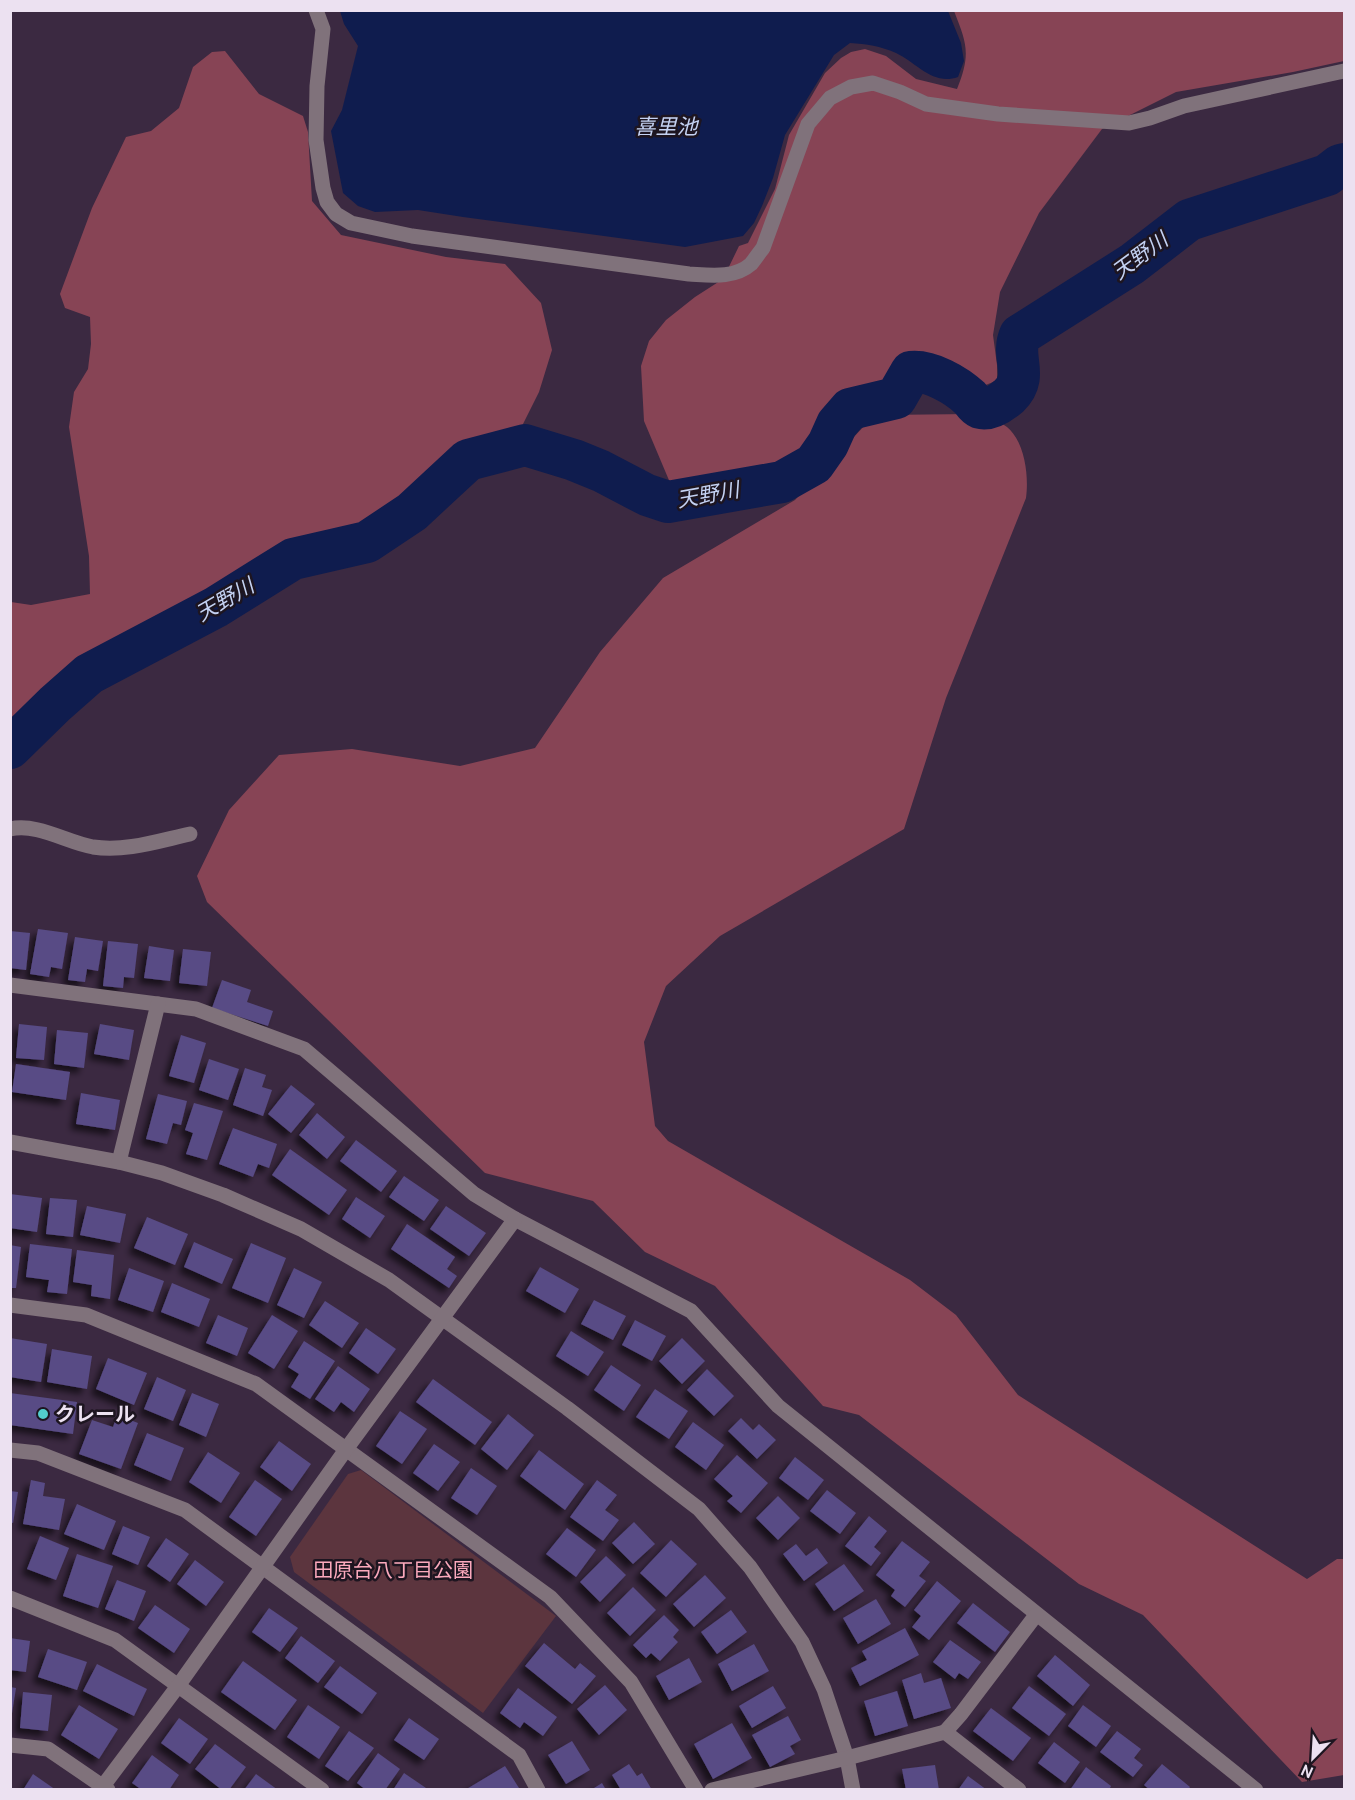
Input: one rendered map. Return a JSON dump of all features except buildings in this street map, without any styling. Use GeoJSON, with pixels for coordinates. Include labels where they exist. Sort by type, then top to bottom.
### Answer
{"type":"FeatureCollection","features":[{"type":"Feature","properties":{"kind":"street"},"geometry":{"type":"LineString","coordinates":[[316,10],[323,29],[317,86],[316,140],[323,188],[327,202],[336,214],[351,223],[412,236],[665,271],[718,276],[750,265],[762,248],[808,124],[831,98],[851,87],[873,83],[926,104],[998,114],[1129,123],[1184,106],[1344,71]]}},
{"type":"Feature","properties":{"kind":"street"},"geometry":{"type":"LineString","coordinates":[[10,829],[19,827],[90,846],[117,849],[190,834]]}},
{"type":"Feature","properties":{"kind":"street"},"geometry":{"type":"LineString","coordinates":[[10,985],[196,1009],[304,1048],[474,1194],[515,1219],[691,1311],[778,1406],[1256,1790]]}},
{"type":"Feature","properties":{"kind":"street"},"geometry":{"type":"LineString","coordinates":[[119,1162],[158,1004]]}},
{"type":"Feature","properties":{"kind":"street"},"geometry":{"type":"LineString","coordinates":[[10,1142],[119,1162],[162,1173],[223,1195],[301,1229],[389,1280],[567,1408],[699,1509],[750,1567],[802,1642],[824,1689],[847,1758],[853,1790]]}},
{"type":"Feature","properties":{"kind":"street"},"geometry":{"type":"LineString","coordinates":[[10,1745],[48,1749],[104,1788],[347,1448],[515,1219]]}},
{"type":"Feature","properties":{"kind":"street"},"geometry":{"type":"LineString","coordinates":[[10,1305],[86,1315],[256,1384],[347,1448],[550,1597],[631,1682],[696,1790]]}},
{"type":"Feature","properties":{"kind":"street"},"geometry":{"type":"LineString","coordinates":[[10,1450],[38,1453],[185,1510],[519,1755],[538,1790]]}},
{"type":"Feature","properties":{"kind":"street"},"geometry":{"type":"LineString","coordinates":[[10,1598],[115,1641],[322,1790]]}},
{"type":"Feature","properties":{"kind":"street"},"geometry":{"type":"LineString","coordinates":[[712,1790],[847,1758],[945,1731],[961,1714],[1036,1615]]}},
{"type":"Feature","properties":{"kind":"street"},"geometry":{"type":"LineString","coordinates":[[945,1731],[1019,1790]]}},
{"type":"Feature","properties":{"kind":"green space","name":"田原台八丁目公園"},"geometry":{"type":"Polygon","coordinates":[[[361,1470],[556,1616],[483,1713],[294,1572],[290,1557],[348,1474],[361,1470]]]}},
{"type":"Feature","properties":{"kind":"shaded area"},"geometry":{"type":"Polygon","coordinates":[[[954,11],[1344,11],[1344,61],[1176,92],[1102,129],[1039,213],[1000,292],[993,335],[997,380],[973,387],[940,372],[905,368],[892,387],[875,392],[846,406],[830,423],[820,443],[800,464],[750,485],[679,493],[671,485],[644,421],[641,366],[649,341],[666,320],[723,279],[739,246],[748,243],[775,189],[789,135],[825,73],[841,58],[851,52],[865,49],[886,56],[916,79],[957,89],[964,67],[966,49],[954,11]]]}},
{"type":"Feature","properties":{"kind":"shaded area"},"geometry":{"type":"Polygon","coordinates":[[[225,51],[259,94],[303,116],[308,132],[312,201],[341,235],[446,257],[505,264],[541,303],[552,350],[539,392],[520,430],[467,455],[457,466],[296,573],[237,599],[149,631],[124,635],[66,676],[11,731],[11,602],[31,605],[90,594],[89,556],[69,427],[74,392],[88,369],[91,344],[90,317],[65,308],[60,294],[92,208],[126,137],[151,131],[179,108],[193,67],[212,52],[225,51]]]}},
{"type":"Feature","properties":{"kind":"shaded area"},"geometry":{"type":"Polygon","coordinates":[[[971,414],[999,423],[1013,433],[1022,450],[1024,460],[1027,480],[1026,498],[946,698],[904,829],[720,936],[666,986],[644,1042],[655,1126],[668,1141],[910,1280],[956,1315],[1018,1395],[1307,1579],[1337,1559],[1344,1559],[1344,1775],[1302,1782],[1143,1615],[1079,1584],[859,1415],[823,1406],[715,1286],[645,1252],[593,1201],[485,1173],[207,902],[197,876],[229,810],[279,755],[352,749],[460,766],[535,748],[600,652],[663,578],[795,500],[866,424],[882,415],[971,414]]]}},
{"type":"Feature","properties":{"kind":"water","name":"喜里池"},"geometry":{"type":"Polygon","coordinates":[[[340,11],[948,11],[961,43],[964,61],[958,77],[941,78],[925,72],[904,57],[890,51],[850,43],[834,55],[785,135],[773,178],[754,223],[743,236],[685,247],[418,210],[375,212],[358,206],[343,193],[331,131],[342,110],[358,46],[344,24],[340,11]]]}},
{"type":"Feature","properties":{"kind":"waterway","name":"天野川"},"geometry":{"type":"LineString","coordinates":[[10,748],[89,674],[216,607],[293,559],[367,542],[412,512],[468,460],[525,445],[574,460],[647,495],[668,502],[782,482],[814,464],[828,444],[837,424],[850,409],[896,398],[911,372],[926,373],[942,379],[964,393],[978,407],[984,409],[992,407],[1009,396],[1015,389],[1019,374],[1017,351],[1020,335],[1132,264],[1189,220],[1327,175],[1344,164]]}},
{"type":"Feature","properties":{"kind":"place","name":"クレール"},"geometry":{"type":"Point","coordinates":[43,1414]}}]}
